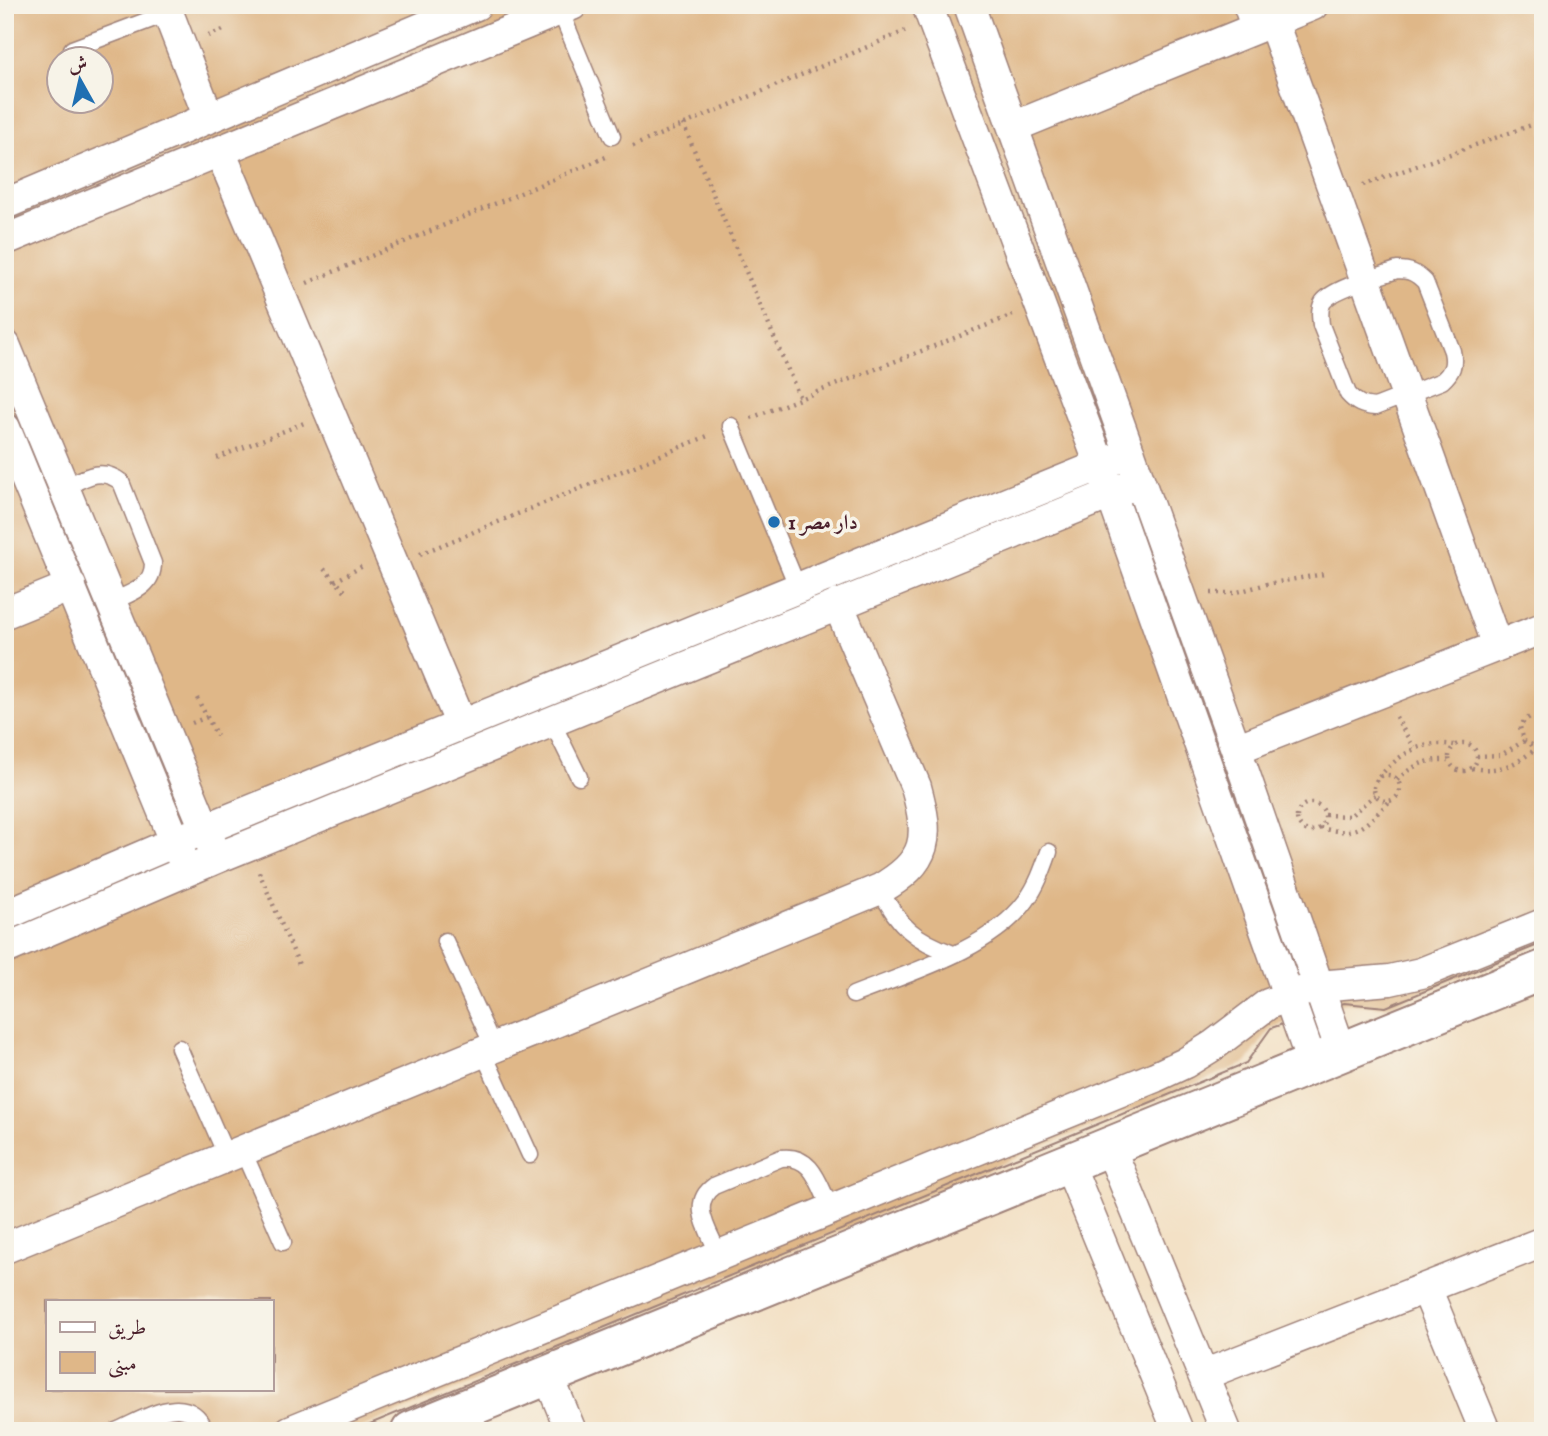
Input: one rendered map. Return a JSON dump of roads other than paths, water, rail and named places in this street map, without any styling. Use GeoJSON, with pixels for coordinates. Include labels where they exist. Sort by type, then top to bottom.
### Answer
{"type":"FeatureCollection","features":[{"type":"Feature","properties":{"kind":"street"},"geometry":{"type":"LineString","coordinates":[[5,204],[476,5]]}},
{"type":"Feature","properties":{"kind":"street"},"geometry":{"type":"LineString","coordinates":[[927,5],[1111,494],[1288,996],[1326,1057]]}},
{"type":"Feature","properties":{"kind":"street"},"geometry":{"type":"LineString","coordinates":[[969,5],[1236,749],[1318,986],[1326,1057]]}},
{"type":"Feature","properties":{"kind":"street"},"geometry":{"type":"LineString","coordinates":[[1013,127],[1255,19],[1313,5]]}},
{"type":"Feature","properties":{"kind":"street"},"geometry":{"type":"LineString","coordinates":[[5,240],[566,8]]}},
{"type":"Feature","properties":{"kind":"street"},"geometry":{"type":"LineString","coordinates":[[167,9],[209,118]]}},
{"type":"Feature","properties":{"kind":"street"},"geometry":{"type":"LineString","coordinates":[[1255,19],[1335,195],[1497,646]]}},
{"type":"Feature","properties":{"kind":"street"},"geometry":{"type":"LineString","coordinates":[[220,151],[461,725]]}},
{"type":"Feature","properties":{"kind":"street"},"geometry":{"type":"LineString","coordinates":[[5,345],[217,858]]}},
{"type":"Feature","properties":{"kind":"street"},"geometry":{"type":"LineString","coordinates":[[5,428],[187,871]]}},
{"type":"Feature","properties":{"kind":"street"},"geometry":{"type":"LineString","coordinates":[[5,915],[205,829],[1130,453]]}},
{"type":"Feature","properties":{"kind":"street"},"geometry":{"type":"LineString","coordinates":[[5,949],[248,845],[1140,482]]}},
{"type":"Feature","properties":{"kind":"street"},"geometry":{"type":"LineString","coordinates":[[5,613],[71,586]]}},
{"type":"Feature","properties":{"kind":"street"},"geometry":{"type":"LineString","coordinates":[[5,1248],[880,889],[901,877],[917,858],[925,835],[922,811],[916,787],[838,604]]}},
{"type":"Feature","properties":{"kind":"street"},"geometry":{"type":"LineString","coordinates":[[1236,749],[1543,628]]}},
{"type":"Feature","properties":{"kind":"street"},"geometry":{"type":"LineString","coordinates":[[290,1431],[1185,1063],[1242,1026],[1268,1003],[1318,986],[1390,980],[1421,973],[1543,924]]}},
{"type":"Feature","properties":{"kind":"street"},"geometry":{"type":"LineString","coordinates":[[411,1431],[547,1373],[1543,970]]}},
{"type":"Feature","properties":{"kind":"street"},"geometry":{"type":"LineString","coordinates":[[1109,1145],[1226,1431]]}},
{"type":"Feature","properties":{"kind":"street"},"geometry":{"type":"LineString","coordinates":[[1068,1162],[1178,1431]]}},
{"type":"Feature","properties":{"kind":"street"},"geometry":{"type":"LineString","coordinates":[[1203,1375],[1543,1242]]}},
{"type":"Feature","properties":{"kind":"street"},"geometry":{"type":"LineString","coordinates":[[1426,1288],[1485,1431]]}},
{"type":"Feature","properties":{"kind":"street"},"geometry":{"type":"LineString","coordinates":[[547,1373],[571,1431]]}},
{"type":"Feature","properties":{"kind":"lane"},"geometry":{"type":"LineString","coordinates":[[566,8],[612,136]]}},
{"type":"Feature","properties":{"kind":"lane"},"geometry":{"type":"LineString","coordinates":[[79,46],[167,9]]}},
{"type":"Feature","properties":{"kind":"lane"},"geometry":{"type":"LineString","coordinates":[[1397,270],[1408,270],[1425,282],[1454,362],[1450,373],[1442,381],[1407,396],[1375,407],[1355,401],[1348,394],[1321,325],[1319,313],[1323,303],[1332,295],[1397,270]]}},
{"type":"Feature","properties":{"kind":"lane"},"geometry":{"type":"LineString","coordinates":[[731,426],[798,588]]}},
{"type":"Feature","properties":{"kind":"lane"},"geometry":{"type":"LineString","coordinates":[[64,488],[103,472],[121,482],[153,563],[153,572],[143,587],[111,602]]}},
{"type":"Feature","properties":{"kind":"lane"},"geometry":{"type":"LineString","coordinates":[[552,722],[579,777]]}},
{"type":"Feature","properties":{"kind":"lane"},"geometry":{"type":"LineString","coordinates":[[853,995],[987,937],[1008,921],[1026,901],[1040,877],[1049,852]]}},
{"type":"Feature","properties":{"kind":"lane"},"geometry":{"type":"LineString","coordinates":[[880,889],[891,912],[908,931],[929,945],[953,954]]}},
{"type":"Feature","properties":{"kind":"lane"},"geometry":{"type":"LineString","coordinates":[[445,941],[530,1155]]}},
{"type":"Feature","properties":{"kind":"lane"},"geometry":{"type":"LineString","coordinates":[[179,1048],[283,1242]]}},
{"type":"Feature","properties":{"kind":"lane"},"geometry":{"type":"LineString","coordinates":[[719,1255],[701,1211],[701,1200],[706,1192],[770,1163],[792,1157],[802,1160],[810,1167],[831,1209]]}},
{"type":"Feature","properties":{"kind":"lane"},"geometry":{"type":"LineString","coordinates":[[116,1431],[171,1409],[182,1408],[201,1418],[206,1431]]}},
{"type":"Feature","properties":{"kind":"place","name":"دار مصر 1"},"geometry":{"type":"Point","coordinates":[774,522]}}]}
